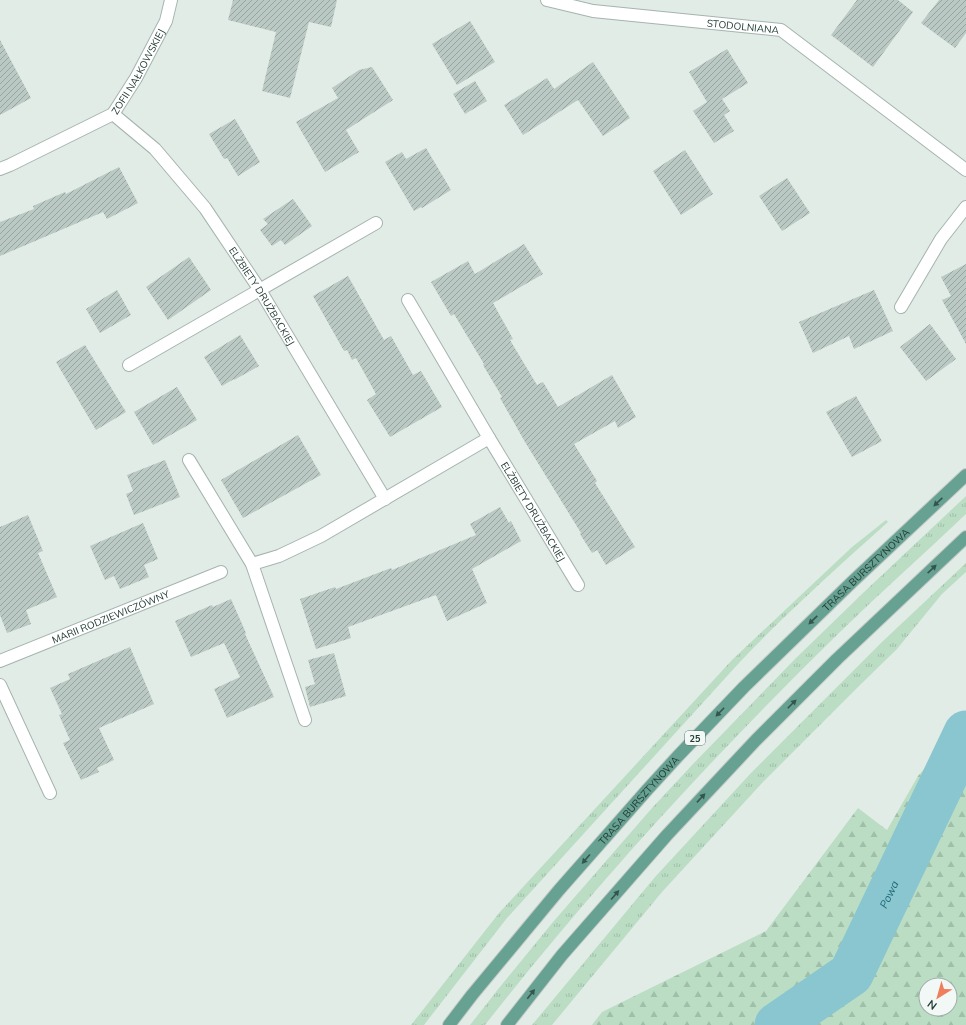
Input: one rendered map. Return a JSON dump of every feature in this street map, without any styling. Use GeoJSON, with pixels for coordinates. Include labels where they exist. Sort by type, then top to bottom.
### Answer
{"type":"FeatureCollection","features":[{"type":"Feature","properties":{"kind":"main road","name":"TRASA BURSZTYNOWA"},"geometry":{"type":"LineString","coordinates":[[449,1025],[559,890],[678,756],[750,681],[852,582],[966,475]]}},
{"type":"Feature","properties":{"kind":"main road"},"geometry":{"type":"LineString","coordinates":[[507,1025],[562,955],[662,841],[756,740],[837,659],[966,537]]}},
{"type":"Feature","properties":{"kind":"street","name":"ZOFII NAŁKOWSKIEJ"},"geometry":{"type":"LineString","coordinates":[[0,170],[113,114],[136,78],[166,21],[171,0]]}},
{"type":"Feature","properties":{"kind":"street","name":"STODOLNIANA"},"geometry":{"type":"LineString","coordinates":[[547,0],[593,11],[781,30],[966,170]]}},
{"type":"Feature","properties":{"kind":"street","name":"ELŻBIETY DRUŻBACKIEJ"},"geometry":{"type":"LineString","coordinates":[[113,114],[155,149],[205,208],[260,290],[385,499]]}},
{"type":"Feature","properties":{"kind":"street"},"geometry":{"type":"LineString","coordinates":[[902,307],[941,239],[966,208]]}},
{"type":"Feature","properties":{"kind":"street"},"geometry":{"type":"LineString","coordinates":[[129,365],[376,223]]}},
{"type":"Feature","properties":{"kind":"street","name":"ELŻBIETY DRUŻBACKIEJ"},"geometry":{"type":"LineString","coordinates":[[408,300],[578,585]]}},
{"type":"Feature","properties":{"kind":"street"},"geometry":{"type":"LineString","coordinates":[[252,564],[279,556],[321,536],[489,438]]}},
{"type":"Feature","properties":{"kind":"street"},"geometry":{"type":"LineString","coordinates":[[189,460],[252,564],[305,720]]}},
{"type":"Feature","properties":{"kind":"street","name":"MARII RODZIEWICZÓWNY"},"geometry":{"type":"LineString","coordinates":[[0,660],[221,572]]}},
{"type":"Feature","properties":{"kind":"street"},"geometry":{"type":"LineString","coordinates":[[0,685],[50,793]]}},
{"type":"Feature","properties":{"kind":"green space"},"geometry":{"type":"Polygon","coordinates":[[[966,496],[966,514],[871,602],[746,726],[612,872],[526,973],[485,1025],[470,1025],[553,922],[652,808],[693,764],[795,659],[966,496]]]}},
{"type":"Feature","properties":{"kind":"green space"},"geometry":{"type":"Polygon","coordinates":[[[886,520],[888,522],[793,609],[739,663],[507,918],[424,1025],[411,1025],[499,913],[732,660],[852,547],[886,520]]]}},
{"type":"Feature","properties":{"kind":"green space"},"geometry":{"type":"Polygon","coordinates":[[[966,563],[966,572],[942,594],[897,649],[763,782],[662,892],[552,1025],[532,1025],[655,877],[751,773],[883,641],[966,563]]]}},
{"type":"Feature","properties":{"kind":"green space"},"geometry":{"type":"Polygon","coordinates":[[[966,721],[966,1025],[592,1025],[602,1012],[766,931],[858,808],[887,830],[918,776],[966,721]]]}},
{"type":"Feature","properties":{"kind":"building"},"geometry":{"type":"Polygon","coordinates":[[[233,0],[337,0],[331,27],[309,22],[290,98],[262,91],[276,32],[228,20],[233,0]]]}},
{"type":"Feature","properties":{"kind":"building"},"geometry":{"type":"Polygon","coordinates":[[[857,0],[898,0],[913,12],[873,67],[831,35],[857,0]]]}},
{"type":"Feature","properties":{"kind":"building"},"geometry":{"type":"Polygon","coordinates":[[[939,0],[966,0],[966,33],[955,48],[921,23],[939,0]]]}},
{"type":"Feature","properties":{"kind":"building"},"geometry":{"type":"Polygon","coordinates":[[[470,21],[495,62],[457,85],[432,44],[470,21]]]}},
{"type":"Feature","properties":{"kind":"building"},"geometry":{"type":"Polygon","coordinates":[[[0,40],[31,98],[0,115],[0,40]]]}},
{"type":"Feature","properties":{"kind":"building"},"geometry":{"type":"Polygon","coordinates":[[[727,49],[748,83],[722,99],[730,111],[724,115],[734,131],[714,143],[693,111],[707,102],[689,72],[727,49]]]}},
{"type":"Feature","properties":{"kind":"building"},"geometry":{"type":"Polygon","coordinates":[[[593,62],[630,118],[603,136],[578,100],[523,135],[504,105],[547,78],[554,89],[593,62]]]}},
{"type":"Feature","properties":{"kind":"building"},"geometry":{"type":"Polygon","coordinates":[[[372,67],[393,100],[346,130],[359,152],[325,172],[296,122],[338,98],[332,88],[359,70],[372,67]]]}},
{"type":"Feature","properties":{"kind":"building"},"geometry":{"type":"Polygon","coordinates":[[[475,81],[487,101],[465,114],[453,94],[475,81]]]}},
{"type":"Feature","properties":{"kind":"building"},"geometry":{"type":"Polygon","coordinates":[[[235,119],[260,162],[238,176],[227,158],[224,159],[209,134],[235,119]]]}},
{"type":"Feature","properties":{"kind":"building"},"geometry":{"type":"Polygon","coordinates":[[[426,148],[451,190],[422,208],[421,207],[414,211],[385,162],[402,152],[406,159],[426,148]]]}},
{"type":"Feature","properties":{"kind":"building"},"geometry":{"type":"Polygon","coordinates":[[[685,150],[713,194],[681,215],[653,171],[685,150]]]}},
{"type":"Feature","properties":{"kind":"building"},"geometry":{"type":"Polygon","coordinates":[[[119,167],[138,203],[107,219],[103,212],[0,256],[0,222],[34,209],[33,206],[65,192],[66,194],[119,167]]]}},
{"type":"Feature","properties":{"kind":"building"},"geometry":{"type":"Polygon","coordinates":[[[787,178],[810,213],[782,231],[759,196],[787,178]]]}},
{"type":"Feature","properties":{"kind":"building"},"geometry":{"type":"Polygon","coordinates":[[[293,199],[312,226],[285,245],[281,240],[272,246],[260,230],[268,224],[263,219],[293,199]]]}},
{"type":"Feature","properties":{"kind":"building"},"geometry":{"type":"Polygon","coordinates":[[[524,244],[543,274],[493,303],[513,339],[510,340],[537,385],[543,382],[558,407],[612,375],[636,417],[618,428],[615,421],[574,444],[597,481],[595,483],[635,547],[606,565],[597,550],[592,553],[580,534],[581,533],[525,442],[500,398],[502,397],[483,365],[484,364],[454,314],[451,316],[431,282],[468,261],[475,274],[524,244]]]}},
{"type":"Feature","properties":{"kind":"building"},"geometry":{"type":"Polygon","coordinates":[[[189,257],[211,290],[168,320],[146,287],[189,257]]]}},
{"type":"Feature","properties":{"kind":"building"},"geometry":{"type":"Polygon","coordinates":[[[966,264],[966,344],[942,300],[951,296],[941,277],[966,264]]]}},
{"type":"Feature","properties":{"kind":"building"},"geometry":{"type":"Polygon","coordinates":[[[348,276],[384,340],[391,336],[413,375],[421,371],[442,407],[390,437],[367,400],[376,394],[356,358],[352,360],[347,350],[344,351],[313,296],[348,276]]]}},
{"type":"Feature","properties":{"kind":"building"},"geometry":{"type":"Polygon","coordinates":[[[117,290],[131,315],[100,333],[86,309],[117,290]]]}},
{"type":"Feature","properties":{"kind":"building"},"geometry":{"type":"Polygon","coordinates":[[[874,290],[893,331],[854,349],[849,336],[813,353],[799,322],[874,290]]]}},
{"type":"Feature","properties":{"kind":"building"},"geometry":{"type":"Polygon","coordinates":[[[930,324],[956,359],[926,381],[900,347],[930,324]]]}},
{"type":"Feature","properties":{"kind":"building"},"geometry":{"type":"Polygon","coordinates":[[[240,335],[259,366],[222,386],[204,357],[240,335]]]}},
{"type":"Feature","properties":{"kind":"building"},"geometry":{"type":"Polygon","coordinates":[[[85,345],[126,412],[96,430],[56,362],[85,345]]]}},
{"type":"Feature","properties":{"kind":"building"},"geometry":{"type":"Polygon","coordinates":[[[177,387],[197,420],[153,445],[134,412],[177,387]]]}},
{"type":"Feature","properties":{"kind":"building"},"geometry":{"type":"Polygon","coordinates":[[[856,396],[882,441],[852,457],[826,412],[856,396]]]}},
{"type":"Feature","properties":{"kind":"building"},"geometry":{"type":"Polygon","coordinates":[[[298,435],[321,475],[243,518],[221,480],[298,435]]]}},
{"type":"Feature","properties":{"kind":"building"},"geometry":{"type":"Polygon","coordinates":[[[165,460],[180,497],[134,515],[126,494],[133,491],[127,475],[165,460]]]}},
{"type":"Feature","properties":{"kind":"building"},"geometry":{"type":"Polygon","coordinates":[[[500,507],[509,523],[511,521],[521,541],[472,569],[487,603],[447,621],[436,595],[348,627],[351,638],[316,649],[300,599],[335,587],[336,589],[391,568],[392,570],[476,535],[470,524],[500,507]]]}},
{"type":"Feature","properties":{"kind":"building"},"geometry":{"type":"Polygon","coordinates":[[[28,515],[43,551],[38,553],[57,597],[26,610],[31,624],[7,633],[0,615],[0,527],[28,515]]]}},
{"type":"Feature","properties":{"kind":"building"},"geometry":{"type":"Polygon","coordinates":[[[143,523],[158,559],[144,565],[149,577],[120,589],[114,576],[105,580],[90,546],[143,523]]]}},
{"type":"Feature","properties":{"kind":"building"},"geometry":{"type":"Polygon","coordinates":[[[231,599],[246,633],[245,634],[274,697],[227,718],[214,689],[240,677],[224,643],[191,657],[175,621],[212,605],[213,607],[231,599]]]}},
{"type":"Feature","properties":{"kind":"building"},"geometry":{"type":"Polygon","coordinates":[[[130,647],[154,704],[99,728],[114,760],[97,768],[99,772],[81,780],[63,743],[70,740],[59,715],[62,714],[50,688],[70,679],[68,674],[130,647]]]}},
{"type":"Feature","properties":{"kind":"building"},"geometry":{"type":"Polygon","coordinates":[[[334,653],[346,696],[310,707],[305,687],[315,684],[308,660],[334,653]]]}},
{"type":"Feature","properties":{"kind":"waterway","name":"Powa"},"geometry":{"type":"LineString","coordinates":[[777,1025],[851,974],[966,733]]}}]}
